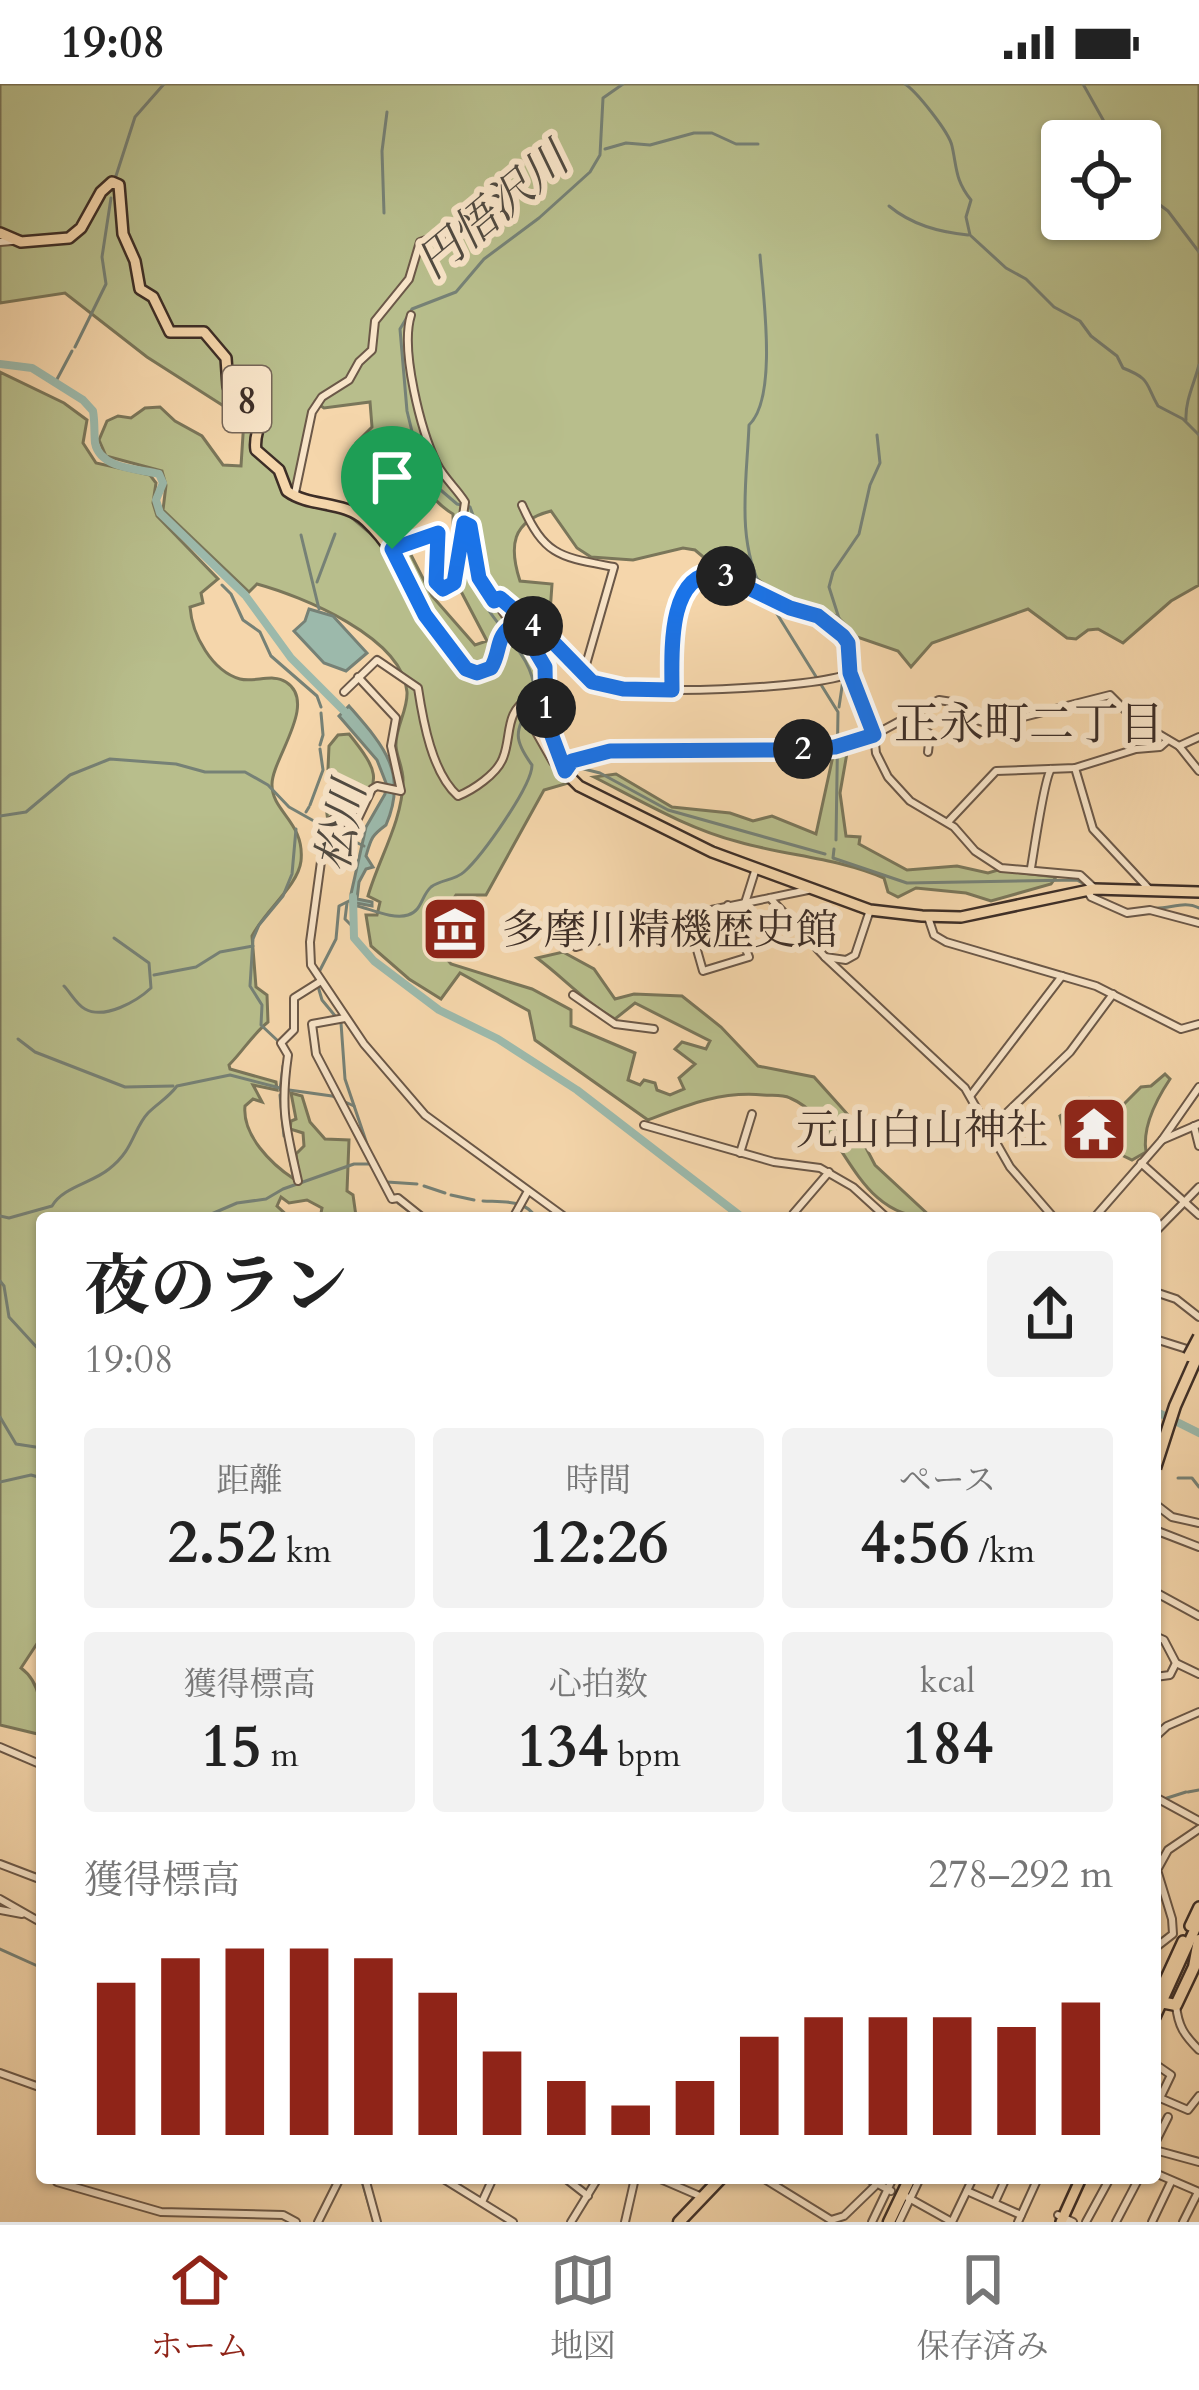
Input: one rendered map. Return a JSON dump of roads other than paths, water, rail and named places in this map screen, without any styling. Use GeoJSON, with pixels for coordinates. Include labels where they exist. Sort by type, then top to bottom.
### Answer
{"type":"FeatureCollection","features":[{"type":"Feature","properties":{"kind":"highway"},"geometry":{"type":"LineString","coordinates":[[1161,1428],[1199,1336]]}},
{"type":"Feature","properties":{"kind":"highway"},"geometry":{"type":"LineString","coordinates":[[1161,1449],[1199,1353]]}},
{"type":"Feature","properties":{"kind":"highway"},"geometry":{"type":"LineString","coordinates":[[1161,2003],[1176,2005],[1198,1947]]}},
{"type":"Feature","properties":{"kind":"highway"},"geometry":{"type":"LineString","coordinates":[[680,2222],[715,2184]]}},
{"type":"Feature","properties":{"kind":"highway"},"geometry":{"type":"LineString","coordinates":[[886,2222],[904,2184]]}},
{"type":"Feature","properties":{"kind":"main road","name":"8"},"geometry":{"type":"LineString","coordinates":[[4,238],[69,238],[81,228],[105,186],[119,185],[123,234],[140,289],[153,297],[170,332],[204,332],[226,358],[228,387],[259,409],[256,450],[274,464],[284,487],[295,496]]}},
{"type":"Feature","properties":{"kind":"main road"},"geometry":{"type":"LineString","coordinates":[[295,496],[352,511],[392,549],[425,615],[466,669],[477,673],[491,668],[500,638],[511,628],[526,635],[545,667],[546,720],[565,771],[580,787],[712,852],[870,910],[928,917],[961,917],[1090,890],[1199,892]]}},
{"type":"Feature","properties":{"kind":"main road"},"geometry":{"type":"LineString","coordinates":[[1161,1993],[1199,1906]]}},
{"type":"Feature","properties":{"kind":"main road"},"geometry":{"type":"LineString","coordinates":[[1161,1994],[1199,1920]]}},
{"type":"Feature","properties":{"kind":"main road"},"geometry":{"type":"LineString","coordinates":[[1062,2220],[1076,2184]]}},
{"type":"Feature","properties":{"kind":"street"},"geometry":{"type":"LineString","coordinates":[[295,496],[294,480],[312,412],[322,398],[349,380],[372,350],[375,321],[409,279],[420,242],[444,233]]}},
{"type":"Feature","properties":{"kind":"street"},"geometry":{"type":"LineString","coordinates":[[392,549],[438,533],[436,582],[443,589],[454,583],[465,507],[439,469],[425,435],[411,364],[411,315]]}},
{"type":"Feature","properties":{"kind":"street"},"geometry":{"type":"LineString","coordinates":[[522,506],[538,541],[581,562],[614,567],[583,675]]}},
{"type":"Feature","properties":{"kind":"street"},"geometry":{"type":"LineString","coordinates":[[464,523],[470,526],[479,578],[511,628]]}},
{"type":"Feature","properties":{"kind":"street"},"geometry":{"type":"LineString","coordinates":[[672,690],[674,623],[696,580],[706,573],[718,573],[790,608],[818,616],[848,643],[850,673],[888,777],[924,812],[947,823],[1001,868],[1080,875],[1091,897],[1126,913],[1150,910],[1199,923]]}},
{"type":"Feature","properties":{"kind":"street"},"geometry":{"type":"LineString","coordinates":[[494,601],[500,598],[515,610],[592,682],[623,689],[820,681],[850,673]]}},
{"type":"Feature","properties":{"kind":"street"},"geometry":{"type":"LineString","coordinates":[[344,692],[377,660],[418,688],[432,748],[454,795],[472,789],[500,764],[507,729],[526,699],[536,700],[532,725],[553,762],[565,771],[572,761],[610,751],[838,746],[874,735],[936,701],[946,700],[968,717],[999,724],[1110,695],[1135,720],[1179,746],[1199,771]]}},
{"type":"Feature","properties":{"kind":"street"},"geometry":{"type":"LineString","coordinates":[[358,676],[396,718],[391,746],[401,791],[377,786],[356,828],[348,828],[337,816],[326,826],[309,956],[318,981],[341,1019],[425,1115],[558,1212]]}},
{"type":"Feature","properties":{"kind":"street"},"geometry":{"type":"LineString","coordinates":[[908,718],[930,734],[928,752]]}},
{"type":"Feature","properties":{"kind":"street"},"geometry":{"type":"LineString","coordinates":[[1179,746],[1199,736]]}},
{"type":"Feature","properties":{"kind":"street"},"geometry":{"type":"LineString","coordinates":[[947,823],[996,771],[1075,767],[1160,747],[1168,740]]}},
{"type":"Feature","properties":{"kind":"street"},"geometry":{"type":"LineString","coordinates":[[1075,767],[1093,830],[1150,890]]}},
{"type":"Feature","properties":{"kind":"street"},"geometry":{"type":"LineString","coordinates":[[1031,868],[1045,778],[1051,769]]}},
{"type":"Feature","properties":{"kind":"street"},"geometry":{"type":"LineString","coordinates":[[745,903],[756,868]]}},
{"type":"Feature","properties":{"kind":"street"},"geometry":{"type":"LineString","coordinates":[[576,947],[728,905],[812,888]]}},
{"type":"Feature","properties":{"kind":"street"},"geometry":{"type":"LineString","coordinates":[[770,898],[970,1095],[1010,1167],[1049,1212]]}},
{"type":"Feature","properties":{"kind":"street"},"geometry":{"type":"LineString","coordinates":[[688,915],[703,971],[749,957],[728,905]]}},
{"type":"Feature","properties":{"kind":"street"},"geometry":{"type":"LineString","coordinates":[[825,957],[846,960],[855,955],[870,910]]}},
{"type":"Feature","properties":{"kind":"street"},"geometry":{"type":"LineString","coordinates":[[928,917],[932,932],[946,942],[1113,994],[1181,1030],[1199,1024]]}},
{"type":"Feature","properties":{"kind":"street"},"geometry":{"type":"LineString","coordinates":[[970,1095],[1062,976]]}},
{"type":"Feature","properties":{"kind":"street"},"geometry":{"type":"LineString","coordinates":[[298,1180],[283,1127],[288,1055],[281,1043],[293,1030],[294,998],[318,981]]}},
{"type":"Feature","properties":{"kind":"street"},"geometry":{"type":"LineString","coordinates":[[990,1129],[1070,1052],[1113,994]]}},
{"type":"Feature","properties":{"kind":"street"},"geometry":{"type":"LineString","coordinates":[[573,995],[615,1024],[654,1029]]}},
{"type":"Feature","properties":{"kind":"street"},"geometry":{"type":"LineString","coordinates":[[341,1019],[312,1024],[316,1054],[372,1164],[395,1198],[415,1212]]}},
{"type":"Feature","properties":{"kind":"street"},"geometry":{"type":"LineString","coordinates":[[1099,1212],[1162,1140],[1199,1087]]}},
{"type":"Feature","properties":{"kind":"street"},"geometry":{"type":"LineString","coordinates":[[740,1153],[752,1114]]}},
{"type":"Feature","properties":{"kind":"street"},"geometry":{"type":"LineString","coordinates":[[644,1125],[829,1172],[880,1212]]}},
{"type":"Feature","properties":{"kind":"street"},"geometry":{"type":"LineString","coordinates":[[1162,1140],[1197,1125],[1199,1146]]}},
{"type":"Feature","properties":{"kind":"street"},"geometry":{"type":"LineString","coordinates":[[1141,1163],[1199,1215]]}},
{"type":"Feature","properties":{"kind":"street"},"geometry":{"type":"LineString","coordinates":[[796,1212],[829,1172]]}},
{"type":"Feature","properties":{"kind":"street"},"geometry":{"type":"LineString","coordinates":[[1161,1226],[1199,1187]]}},
{"type":"Feature","properties":{"kind":"street"},"geometry":{"type":"LineString","coordinates":[[516,1212],[528,1191]]}},
{"type":"Feature","properties":{"kind":"street"},"geometry":{"type":"LineString","coordinates":[[1161,1294],[1199,1313]]}},
{"type":"Feature","properties":{"kind":"street"},"geometry":{"type":"LineString","coordinates":[[1161,1342],[1199,1353]]}},
{"type":"Feature","properties":{"kind":"street"},"geometry":{"type":"LineString","coordinates":[[1161,1509],[1172,1517],[1199,1523]]}},
{"type":"Feature","properties":{"kind":"street"},"geometry":{"type":"LineString","coordinates":[[1161,1532],[1199,1547]]}},
{"type":"Feature","properties":{"kind":"street"},"geometry":{"type":"LineString","coordinates":[[1161,1595],[1199,1616]]}},
{"type":"Feature","properties":{"kind":"street"},"geometry":{"type":"LineString","coordinates":[[1161,1639],[1176,1664],[1199,1674]]}},
{"type":"Feature","properties":{"kind":"street"},"geometry":{"type":"LineString","coordinates":[[1161,1677],[1170,1676],[1176,1664]]}},
{"type":"Feature","properties":{"kind":"street"},"geometry":{"type":"LineString","coordinates":[[1161,1732],[1199,1712]]}},
{"type":"Feature","properties":{"kind":"street"},"geometry":{"type":"LineString","coordinates":[[0,1747],[36,1762]]}},
{"type":"Feature","properties":{"kind":"street"},"geometry":{"type":"LineString","coordinates":[[1161,1801],[1199,1825],[1163,1855],[1161,1864]]}},
{"type":"Feature","properties":{"kind":"street"},"geometry":{"type":"LineString","coordinates":[[0,1864],[36,1878]]}},
{"type":"Feature","properties":{"kind":"street"},"geometry":{"type":"LineString","coordinates":[[1161,1886],[1173,1934],[1161,1943]]}},
{"type":"Feature","properties":{"kind":"street"},"geometry":{"type":"LineString","coordinates":[[0,1899],[36,1920]]}},
{"type":"Feature","properties":{"kind":"street"},"geometry":{"type":"LineString","coordinates":[[0,1910],[25,1914]]}},
{"type":"Feature","properties":{"kind":"street"},"geometry":{"type":"LineString","coordinates":[[1176,2005],[1175,2019],[1181,2031],[1199,2050]]}},
{"type":"Feature","properties":{"kind":"street"},"geometry":{"type":"LineString","coordinates":[[1161,2068],[1171,2075],[1161,2091]]}},
{"type":"Feature","properties":{"kind":"street"},"geometry":{"type":"LineString","coordinates":[[0,2073],[36,2086]]}},
{"type":"Feature","properties":{"kind":"street"},"geometry":{"type":"LineString","coordinates":[[1161,2097],[1188,2110],[1199,2096]]}},
{"type":"Feature","properties":{"kind":"street"},"geometry":{"type":"LineString","coordinates":[[1161,2133],[1168,2117]]}},
{"type":"Feature","properties":{"kind":"street"},"geometry":{"type":"LineString","coordinates":[[1161,2148],[1199,2162]]}},
{"type":"Feature","properties":{"kind":"street"},"geometry":{"type":"LineString","coordinates":[[1161,2176],[1199,2192],[1184,2220],[1195,2222]]}},
{"type":"Feature","properties":{"kind":"street"},"geometry":{"type":"LineString","coordinates":[[1152,2222],[1172,2181]]}},
{"type":"Feature","properties":{"kind":"street"},"geometry":{"type":"LineString","coordinates":[[63,2184],[161,2212],[283,2215],[296,2222]]}},
{"type":"Feature","properties":{"kind":"street"},"geometry":{"type":"LineString","coordinates":[[318,2222],[337,2184]]}},
{"type":"Feature","properties":{"kind":"street"},"geometry":{"type":"LineString","coordinates":[[367,2184],[377,2222]]}},
{"type":"Feature","properties":{"kind":"street"},"geometry":{"type":"LineString","coordinates":[[451,2184],[513,2222]]}},
{"type":"Feature","properties":{"kind":"street"},"geometry":{"type":"LineString","coordinates":[[481,2203],[490,2184]]}},
{"type":"Feature","properties":{"kind":"street"},"geometry":{"type":"LineString","coordinates":[[573,2184],[588,2196]]}},
{"type":"Feature","properties":{"kind":"street"},"geometry":{"type":"LineString","coordinates":[[571,2222],[595,2184]]}},
{"type":"Feature","properties":{"kind":"street"},"geometry":{"type":"LineString","coordinates":[[625,2222],[634,2184]]}},
{"type":"Feature","properties":{"kind":"street"},"geometry":{"type":"LineString","coordinates":[[671,2184],[702,2198]]}},
{"type":"Feature","properties":{"kind":"street"},"geometry":{"type":"LineString","coordinates":[[773,2184],[831,2220],[844,2216],[875,2186],[889,2190]]}},
{"type":"Feature","properties":{"kind":"street"},"geometry":{"type":"LineString","coordinates":[[872,2222],[891,2184]]}},
{"type":"Feature","properties":{"kind":"street"},"geometry":{"type":"LineString","coordinates":[[899,2222],[916,2184]]}},
{"type":"Feature","properties":{"kind":"street"},"geometry":{"type":"LineString","coordinates":[[908,2197],[952,2222],[970,2184]]}},
{"type":"Feature","properties":{"kind":"street"},"geometry":{"type":"LineString","coordinates":[[994,2203],[1003,2184]]}},
{"type":"Feature","properties":{"kind":"street"},"geometry":{"type":"LineString","coordinates":[[967,2191],[1019,2219],[1035,2184]]}},
{"type":"Feature","properties":{"kind":"street"},"geometry":{"type":"LineString","coordinates":[[1086,2222],[1107,2184]]}},
{"type":"Feature","properties":{"kind":"street"},"geometry":{"type":"LineString","coordinates":[[1116,2222],[1136,2184]]}},
{"type":"Feature","properties":{"kind":"waterway"},"geometry":{"type":"LineString","coordinates":[[115,179],[135,117],[164,84]]}},
{"type":"Feature","properties":{"kind":"waterway","name":"円悟沢川"},"geometry":{"type":"LineString","coordinates":[[478,550],[478,529],[470,507],[457,504],[436,486],[417,452],[407,411],[400,329],[412,309],[456,292],[484,259],[590,172],[600,155],[603,98],[623,84]]}},
{"type":"Feature","properties":{"kind":"waterway"},"geometry":{"type":"LineString","coordinates":[[905,84],[950,140],[959,180],[971,200],[966,217],[970,235],[1054,307],[1080,321],[1117,356],[1123,368],[1143,379],[1158,406],[1183,419],[1199,435]]}},
{"type":"Feature","properties":{"kind":"waterway"},"geometry":{"type":"LineString","coordinates":[[1083,84],[1103,120]]}},
{"type":"Feature","properties":{"kind":"waterway"},"geometry":{"type":"LineString","coordinates":[[384,213],[382,151],[387,112]]}},
{"type":"Feature","properties":{"kind":"waterway"},"geometry":{"type":"LineString","coordinates":[[605,149],[626,143],[650,145],[694,133],[712,133],[736,144],[758,144]]}},
{"type":"Feature","properties":{"kind":"waterway"},"geometry":{"type":"LineString","coordinates":[[75,347],[106,284],[102,257],[111,198]]}},
{"type":"Feature","properties":{"kind":"waterway"},"geometry":{"type":"LineString","coordinates":[[889,206],[926,226],[968,235]]}},
{"type":"Feature","properties":{"kind":"waterway"},"geometry":{"type":"LineString","coordinates":[[1161,206],[1199,252]]}},
{"type":"Feature","properties":{"kind":"waterway"},"geometry":{"type":"LineString","coordinates":[[760,255],[766,370],[758,412],[749,425],[745,511],[749,553],[764,593]]}},
{"type":"Feature","properties":{"kind":"waterway"},"geometry":{"type":"LineString","coordinates":[[55,383],[72,351]]}},
{"type":"Feature","properties":{"kind":"waterway","name":"松川"},"geometry":{"type":"LineString","coordinates":[[0,364],[32,368],[83,400],[93,411],[95,443],[104,458],[159,474],[163,483],[156,500],[160,513],[245,595],[291,658],[350,717]]}},
{"type":"Feature","properties":{"kind":"waterway"},"geometry":{"type":"LineString","coordinates":[[1186,420],[1199,365]]}},
{"type":"Feature","properties":{"kind":"waterway"},"geometry":{"type":"LineString","coordinates":[[845,637],[829,587],[833,572],[859,534],[880,463],[877,435]]}},
{"type":"Feature","properties":{"kind":"waterway"},"geometry":{"type":"LineString","coordinates":[[317,582],[335,534]]}},
{"type":"Feature","properties":{"kind":"waterway"},"geometry":{"type":"LineString","coordinates":[[301,535],[319,609]]}},
{"type":"Feature","properties":{"kind":"waterway"},"geometry":{"type":"LineString","coordinates":[[471,555],[478,592],[525,660],[534,695]]}},
{"type":"Feature","properties":{"kind":"waterway"},"geometry":{"type":"LineString","coordinates":[[222,585],[243,620],[260,632],[271,656],[317,696],[321,707]]}},
{"type":"Feature","properties":{"kind":"waterway"},"geometry":{"type":"LineString","coordinates":[[769,601],[838,712],[836,840]]}},
{"type":"Feature","properties":{"kind":"waterway"},"geometry":{"type":"LineString","coordinates":[[839,707],[843,680]]}},
{"type":"Feature","properties":{"kind":"waterway"},"geometry":{"type":"LineString","coordinates":[[353,905],[408,915],[431,887],[460,875],[472,864],[505,820],[530,775],[532,765],[518,735],[530,704]]}},
{"type":"Feature","properties":{"kind":"waterway"},"geometry":{"type":"LineString","coordinates":[[320,745],[321,713]]}},
{"type":"Feature","properties":{"kind":"waterway"},"geometry":{"type":"LineString","coordinates":[[310,805],[323,770],[320,749]]}},
{"type":"Feature","properties":{"kind":"waterway"},"geometry":{"type":"LineString","coordinates":[[0,816],[26,812],[70,775],[110,759],[176,764],[205,772],[245,772],[321,825]]}},
{"type":"Feature","properties":{"kind":"waterway","name":"円悟沢川"},"geometry":{"type":"LineString","coordinates":[[580,768],[600,773],[668,810],[825,854]]}},
{"type":"Feature","properties":{"kind":"waterway"},"geometry":{"type":"LineString","coordinates":[[306,812],[309,807]]}},
{"type":"Feature","properties":{"kind":"waterway"},"geometry":{"type":"LineString","coordinates":[[278,1041],[261,1025],[262,1005],[250,986],[253,939],[283,896],[292,874],[296,829]]}},
{"type":"Feature","properties":{"kind":"waterway"},"geometry":{"type":"LineString","coordinates":[[330,830],[364,846]]}},
{"type":"Feature","properties":{"kind":"waterway","name":"円悟沢川"},"geometry":{"type":"LineString","coordinates":[[834,849],[833,858],[907,883],[1077,880],[1086,885]]}},
{"type":"Feature","properties":{"kind":"waterway","name":"松川"},"geometry":{"type":"LineString","coordinates":[[353,897],[354,938],[374,961],[439,1010],[498,1039],[577,1090],[735,1212]]}},
{"type":"Feature","properties":{"kind":"waterway"},"geometry":{"type":"LineString","coordinates":[[318,974],[336,939],[339,906],[351,900]]}},
{"type":"Feature","properties":{"kind":"waterway"},"geometry":{"type":"LineString","coordinates":[[347,903],[345,919],[351,925]]}},
{"type":"Feature","properties":{"kind":"waterway","name":"円悟沢川"},"geometry":{"type":"LineString","coordinates":[[1152,908],[1199,908]]}},
{"type":"Feature","properties":{"kind":"waterway"},"geometry":{"type":"LineString","coordinates":[[64,986],[82,1007],[93,1012],[111,1011],[151,988],[149,963],[114,938]]}},
{"type":"Feature","properties":{"kind":"waterway"},"geometry":{"type":"LineString","coordinates":[[154,975],[196,967],[220,952],[253,946]]}},
{"type":"Feature","properties":{"kind":"waterway"},"geometry":{"type":"LineString","coordinates":[[317,983],[322,1000],[341,1023],[345,1079],[368,1147]]}},
{"type":"Feature","properties":{"kind":"waterway"},"geometry":{"type":"LineString","coordinates":[[18,1039],[35,1052],[125,1087],[173,1086]]}},
{"type":"Feature","properties":{"kind":"waterway"},"geometry":{"type":"LineString","coordinates":[[280,1090],[283,1066]]}},
{"type":"Feature","properties":{"kind":"waterway"},"geometry":{"type":"LineString","coordinates":[[0,1216],[9,1218],[52,1206],[63,1194],[109,1169],[124,1154],[148,1113],[177,1086],[230,1075],[280,1088]]}},
{"type":"Feature","properties":{"kind":"waterway"},"geometry":{"type":"LineString","coordinates":[[289,1090],[332,1096],[354,1106]]}},
{"type":"Feature","properties":{"kind":"waterway"},"geometry":{"type":"LineString","coordinates":[[280,1095],[284,1136]]}},
{"type":"Feature","properties":{"kind":"waterway"},"geometry":{"type":"LineString","coordinates":[[289,1154],[293,1176]]}},
{"type":"Feature","properties":{"kind":"waterway"},"geometry":{"type":"LineString","coordinates":[[216,1212],[266,1199],[354,1164],[369,1164]]}},
{"type":"Feature","properties":{"kind":"waterway"},"geometry":{"type":"LineString","coordinates":[[387,1182],[417,1184]]}},
{"type":"Feature","properties":{"kind":"waterway"},"geometry":{"type":"LineString","coordinates":[[424,1186],[445,1193]]}},
{"type":"Feature","properties":{"kind":"waterway"},"geometry":{"type":"LineString","coordinates":[[451,1195],[474,1200]]}},
{"type":"Feature","properties":{"kind":"waterway"},"geometry":{"type":"LineString","coordinates":[[483,1201],[520,1205],[532,1212]]}},
{"type":"Feature","properties":{"kind":"waterway"},"geometry":{"type":"LineString","coordinates":[[398,1203],[410,1212]]}},
{"type":"Feature","properties":{"kind":"waterway"},"geometry":{"type":"LineString","coordinates":[[0,1281],[9,1317],[36,1346]]}},
{"type":"Feature","properties":{"kind":"waterway","name":"松川"},"geometry":{"type":"LineString","coordinates":[[1161,1414],[1199,1433]]}},
{"type":"Feature","properties":{"kind":"waterway"},"geometry":{"type":"LineString","coordinates":[[0,1417],[16,1444],[36,1447]]}},
{"type":"Feature","properties":{"kind":"waterway"},"geometry":{"type":"LineString","coordinates":[[0,1482],[36,1476]]}},
{"type":"Feature","properties":{"kind":"waterway"},"geometry":{"type":"LineString","coordinates":[[1178,1478],[1192,1478],[1199,1487]]}},
{"type":"Feature","properties":{"kind":"waterway"},"geometry":{"type":"LineString","coordinates":[[1188,1792],[1199,1790]]}},
{"type":"Feature","properties":{"kind":"waterway"},"geometry":{"type":"LineString","coordinates":[[1164,1799],[1186,1792]]}},
{"type":"Feature","properties":{"kind":"waterway"},"geometry":{"type":"LineString","coordinates":[[0,1949],[36,1965]]}},
{"type":"Feature","properties":{"kind":"waterway"},"geometry":{"type":"LineString","coordinates":[[363,2184],[374,2222]]}},
{"type":"Feature","properties":{"kind":"waterway"},"geometry":{"type":"LineString","coordinates":[[1085,2218],[1103,2184]]}},
{"type":"Feature","properties":{"kind":"place","name":"多摩川精機歴史館"},"geometry":{"type":"Point","coordinates":[455,929]}},
{"type":"Feature","properties":{"kind":"place","name":"元山白山神社"},"geometry":{"type":"Point","coordinates":[1094,1129]}},
{"type":"Feature","properties":{"kind":"district","name":"正永町二丁目"},"geometry":{"type":"Point","coordinates":[1029,723]}}]}
